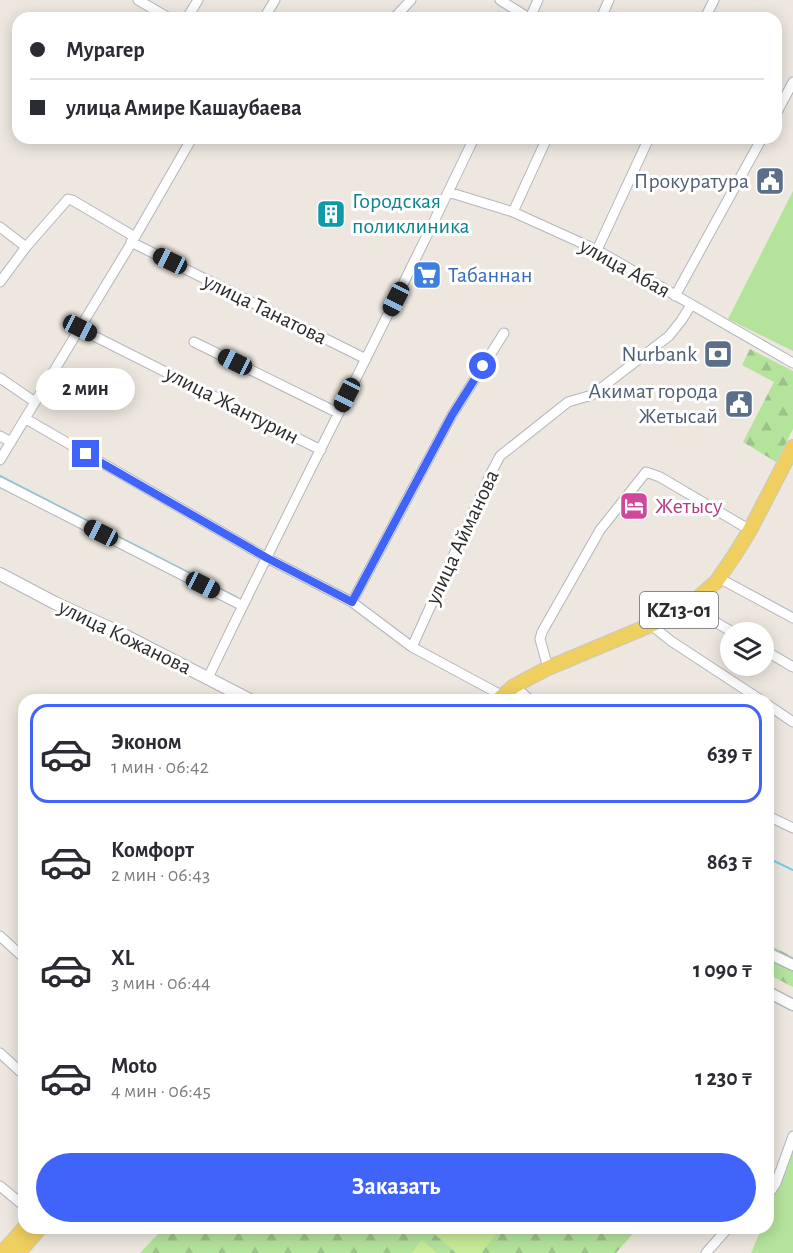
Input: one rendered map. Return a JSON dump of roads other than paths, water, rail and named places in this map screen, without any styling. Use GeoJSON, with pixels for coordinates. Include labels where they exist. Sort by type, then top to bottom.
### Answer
{"type":"FeatureCollection","features":[{"type":"Feature","properties":{"kind":"main road","name":"KZ13-01"},"geometry":{"type":"LineString","coordinates":[[505,694],[514,686],[548,668],[652,624],[692,603],[719,578],[750,530],[793,447]]}},
{"type":"Feature","properties":{"kind":"main road","name":"улица Кожанова"},"geometry":{"type":"LineString","coordinates":[[0,574],[239,694]]}},
{"type":"Feature","properties":{"kind":"main road"},"geometry":{"type":"LineString","coordinates":[[2,1253],[19,1234]]}},
{"type":"Feature","properties":{"kind":"main road"},"geometry":{"type":"LineString","coordinates":[[18,1253],[35,1234]]}},
{"type":"Feature","properties":{"kind":"street"},"geometry":{"type":"LineString","coordinates":[[138,0],[159,12]]}},
{"type":"Feature","properties":{"kind":"street"},"geometry":{"type":"LineString","coordinates":[[400,12],[411,0]]}},
{"type":"Feature","properties":{"kind":"street"},"geometry":{"type":"LineString","coordinates":[[500,0],[520,12]]}},
{"type":"Feature","properties":{"kind":"street"},"geometry":{"type":"LineString","coordinates":[[782,103],[793,82]]}},
{"type":"Feature","properties":{"kind":"street"},"geometry":{"type":"LineString","coordinates":[[0,460],[189,144]]}},
{"type":"Feature","properties":{"kind":"street"},"geometry":{"type":"LineString","coordinates":[[208,678],[471,144]]}},
{"type":"Feature","properties":{"kind":"street"},"geometry":{"type":"LineString","coordinates":[[513,212],[544,144]]}},
{"type":"Feature","properties":{"kind":"street"},"geometry":{"type":"LineString","coordinates":[[597,250],[646,144]]}},
{"type":"Feature","properties":{"kind":"street"},"geometry":{"type":"LineString","coordinates":[[675,296],[759,144]]}},
{"type":"Feature","properties":{"kind":"street","name":"улица Абая"},"geometry":{"type":"LineString","coordinates":[[448,192],[513,212],[597,250],[793,363]]}},
{"type":"Feature","properties":{"kind":"street","name":"улица Танатова"},"geometry":{"type":"LineString","coordinates":[[26,247],[68,199],[72,200],[133,240],[366,359]]}},
{"type":"Feature","properties":{"kind":"street"},"geometry":{"type":"LineString","coordinates":[[0,227],[26,247],[0,282]]}},
{"type":"Feature","properties":{"kind":"street","name":"улица Айманова"},"geometry":{"type":"LineString","coordinates":[[412,647],[500,456],[568,402],[592,395],[669,336],[691,305]]}},
{"type":"Feature","properties":{"kind":"street","name":"улица Жантурин"},"geometry":{"type":"LineString","coordinates":[[80,328],[321,450]]}},
{"type":"Feature","properties":{"kind":"street"},"geometry":{"type":"LineString","coordinates":[[352,602],[452,415],[504,333]]}},
{"type":"Feature","properties":{"kind":"street"},"geometry":{"type":"LineString","coordinates":[[194,342],[338,413]]}},
{"type":"Feature","properties":{"kind":"street"},"geometry":{"type":"LineString","coordinates":[[0,378],[35,402]]}},
{"type":"Feature","properties":{"kind":"street"},"geometry":{"type":"LineString","coordinates":[[26,419],[267,558],[352,602],[412,647],[493,694]]}},
{"type":"Feature","properties":{"kind":"street"},"geometry":{"type":"LineString","coordinates":[[0,436],[11,442]]}},
{"type":"Feature","properties":{"kind":"street"},"geometry":{"type":"LineString","coordinates":[[548,668],[540,639],[542,632],[600,530],[646,472],[660,477],[750,530]]}},
{"type":"Feature","properties":{"kind":"street"},"geometry":{"type":"LineString","coordinates":[[0,482],[243,606]]}},
{"type":"Feature","properties":{"kind":"street"},"geometry":{"type":"LineString","coordinates":[[719,578],[793,618]]}},
{"type":"Feature","properties":{"kind":"street"},"geometry":{"type":"LineString","coordinates":[[692,603],[695,610],[720,625]]}},
{"type":"Feature","properties":{"kind":"street"},"geometry":{"type":"LineString","coordinates":[[652,624],[671,641],[752,694]]}},
{"type":"Feature","properties":{"kind":"street"},"geometry":{"type":"LineString","coordinates":[[774,656],[793,668]]}},
{"type":"Feature","properties":{"kind":"street"},"geometry":{"type":"LineString","coordinates":[[514,686],[523,694]]}},
{"type":"Feature","properties":{"kind":"street"},"geometry":{"type":"LineString","coordinates":[[774,709],[793,722]]}},
{"type":"Feature","properties":{"kind":"street"},"geometry":{"type":"LineString","coordinates":[[774,819],[793,828]]}},
{"type":"Feature","properties":{"kind":"street"},"geometry":{"type":"LineString","coordinates":[[0,936],[18,952]]}},
{"type":"Feature","properties":{"kind":"street"},"geometry":{"type":"LineString","coordinates":[[774,956],[793,965]]}},
{"type":"Feature","properties":{"kind":"street"},"geometry":{"type":"LineString","coordinates":[[774,995],[793,1005]]}},
{"type":"Feature","properties":{"kind":"street"},"geometry":{"type":"LineString","coordinates":[[0,1053],[18,1070]]}},
{"type":"Feature","properties":{"kind":"street"},"geometry":{"type":"LineString","coordinates":[[774,1186],[793,1136]]}},
{"type":"Feature","properties":{"kind":"street"},"geometry":{"type":"LineString","coordinates":[[0,1186],[18,1201]]}},
{"type":"Feature","properties":{"kind":"street"},"geometry":{"type":"LineString","coordinates":[[706,1253],[723,1234]]}},
{"type":"Feature","properties":{"kind":"waterway"},"geometry":{"type":"LineString","coordinates":[[0,476],[236,597]]}},
{"type":"Feature","properties":{"kind":"waterway"},"geometry":{"type":"LineString","coordinates":[[774,861],[793,870]]}},
{"type":"Feature","properties":{"kind":"place","name":"Прокуратура"},"geometry":{"type":"Point","coordinates":[770,181]}},
{"type":"Feature","properties":{"kind":"place","name":"Городская поликлиника"},"geometry":{"type":"Point","coordinates":[331,214]}},
{"type":"Feature","properties":{"kind":"place","name":"Табаннан"},"geometry":{"type":"Point","coordinates":[427,275]}},
{"type":"Feature","properties":{"kind":"place","name":"Nurbank"},"geometry":{"type":"Point","coordinates":[718,354]}},
{"type":"Feature","properties":{"kind":"place","name":"Акимат города Жетысай"},"geometry":{"type":"Point","coordinates":[739,404]}},
{"type":"Feature","properties":{"kind":"place","name":"Жетысу"},"geometry":{"type":"Point","coordinates":[634,506]}}]}
